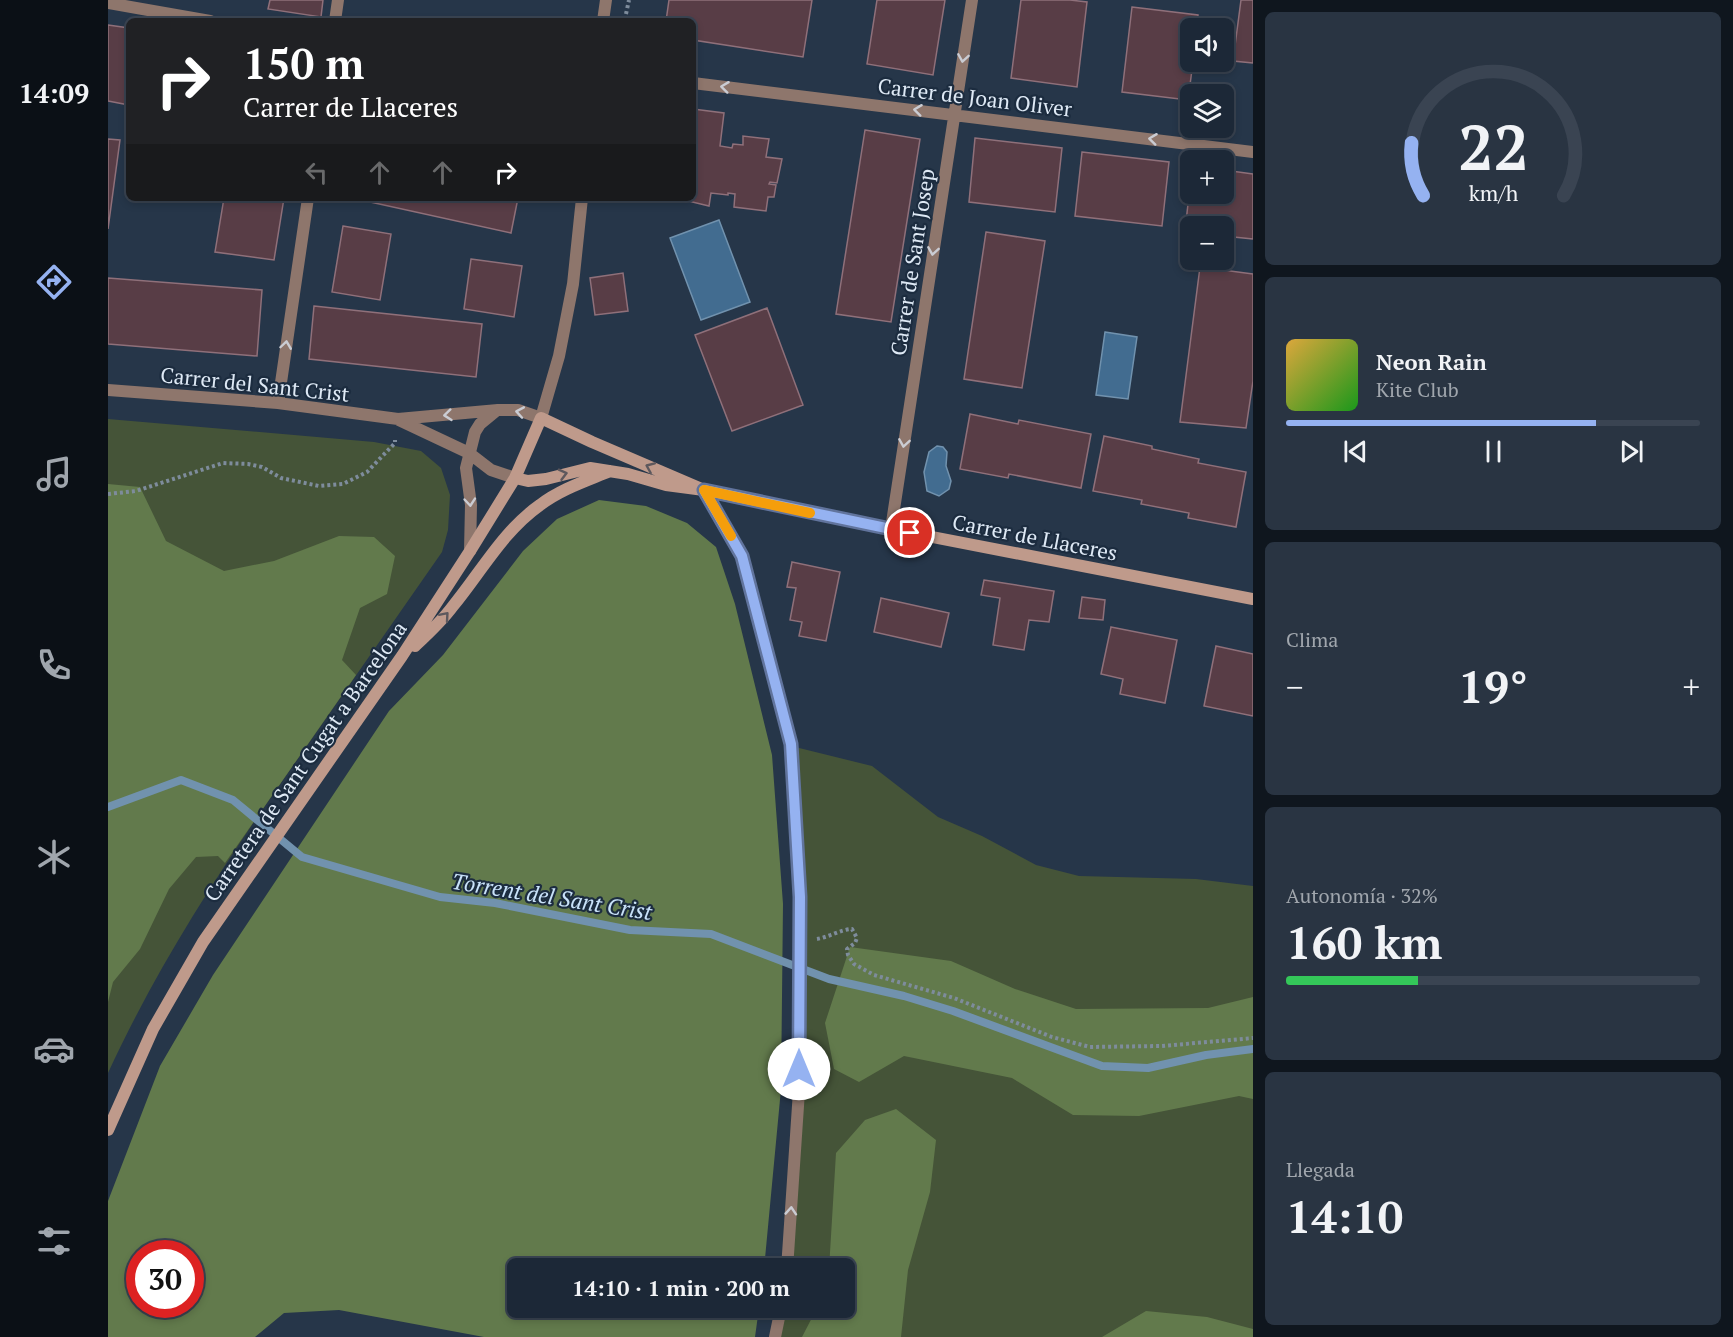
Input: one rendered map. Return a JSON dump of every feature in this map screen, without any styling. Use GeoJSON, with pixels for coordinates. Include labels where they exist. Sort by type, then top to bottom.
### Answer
{"type":"FeatureCollection","features":[{"type":"Feature","properties":{"kind":"main road","name":"Carretera de Sant Cugat a Barcelona"},"geometry":{"type":"LineString","coordinates":[[108,1130],[153,1029],[203,942],[402,656],[470,551],[515,478],[541,418]]}},
{"type":"Feature","properties":{"kind":"main road","name":"Carrer del Sant Crist"},"geometry":{"type":"LineString","coordinates":[[541,418],[704,490]]}},
{"type":"Feature","properties":{"kind":"main road","name":"Carrer del Sant Crist"},"geometry":{"type":"LineString","coordinates":[[515,478],[528,481],[590,468],[628,474],[666,485],[704,490]]}},
{"type":"Feature","properties":{"kind":"main road"},"geometry":{"type":"LineString","coordinates":[[402,656],[435,627],[454,606],[495,551],[527,515],[567,488],[611,471]]}},
{"type":"Feature","properties":{"kind":"main road","name":"Carrer de Llaceres"},"geometry":{"type":"LineString","coordinates":[[704,490],[891,529],[1253,599]]}},
{"type":"Feature","properties":{"kind":"street"},"geometry":{"type":"LineString","coordinates":[[335,18],[338,0]]}},
{"type":"Feature","properties":{"kind":"street"},"geometry":{"type":"LineString","coordinates":[[603,18],[606,0]]}},
{"type":"Feature","properties":{"kind":"street","name":"Carrer de Sant Josep"},"geometry":{"type":"LineString","coordinates":[[891,529],[972,0]]}},
{"type":"Feature","properties":{"kind":"street"},"geometry":{"type":"LineString","coordinates":[[108,3],[193,18]]}},
{"type":"Feature","properties":{"kind":"street","name":"Carrer de Joan Oliver"},"geometry":{"type":"LineString","coordinates":[[696,83],[1253,152]]}},
{"type":"Feature","properties":{"kind":"street"},"geometry":{"type":"LineString","coordinates":[[278,403],[308,201]]}},
{"type":"Feature","properties":{"kind":"street"},"geometry":{"type":"LineString","coordinates":[[541,418],[559,356],[573,284],[582,201]]}},
{"type":"Feature","properties":{"kind":"street","name":"Carrer del Sant Crist"},"geometry":{"type":"LineString","coordinates":[[108,390],[278,403],[398,419],[498,410],[518,410],[541,418]]}},
{"type":"Feature","properties":{"kind":"street"},"geometry":{"type":"LineString","coordinates":[[470,551],[471,505],[466,468],[475,432],[480,424],[498,410]]}},
{"type":"Feature","properties":{"kind":"street","name":"Carrer del Sant Crist"},"geometry":{"type":"LineString","coordinates":[[398,419],[469,453],[491,470],[515,478]]}},
{"type":"Feature","properties":{"kind":"street"},"geometry":{"type":"LineString","coordinates":[[704,490],[742,556],[791,744],[800,897],[800,941],[799,1091],[788,1258]]}},
{"type":"Feature","properties":{"kind":"street"},"geometry":{"type":"LineString","coordinates":[[775,1337],[779,1318]]}},
{"type":"Feature","properties":{"kind":"path"},"geometry":{"type":"LineString","coordinates":[[108,494],[136,491],[223,463],[262,467],[280,478],[320,486],[343,484],[367,472],[395,443],[398,419]]}},
{"type":"Feature","properties":{"kind":"path"},"geometry":{"type":"LineString","coordinates":[[800,941],[819,939],[836,935],[844,929],[852,929],[857,938],[855,943],[847,949],[848,955],[854,964],[874,975],[954,998],[1052,1037],[1090,1047],[1162,1046],[1253,1038]]}},
{"type":"Feature","properties":{"kind":"green space"},"geometry":{"type":"Polygon","coordinates":[[[108,419],[374,442],[421,451],[441,468],[450,495],[448,530],[442,552],[198,907],[151,988],[108,1073],[108,419]]]}},
{"type":"Feature","properties":{"kind":"green space"},"geometry":{"type":"Polygon","coordinates":[[[108,484],[140,487],[166,541],[224,571],[274,561],[339,536],[374,537],[395,556],[387,594],[360,608],[342,660],[356,675],[225,863],[218,856],[196,857],[169,889],[140,949],[113,982],[108,1002],[108,484]]]}},
{"type":"Feature","properties":{"kind":"green space"},"geometry":{"type":"Polygon","coordinates":[[[599,500],[646,506],[687,523],[716,547],[735,604],[772,755],[783,904],[781,1089],[765,1258],[507,1258],[507,1318],[758,1318],[755,1337],[484,1337],[339,1310],[284,1313],[255,1337],[108,1337],[108,1201],[160,1066],[213,975],[389,711],[443,655],[523,551],[557,519],[599,500]]]}},
{"type":"Feature","properties":{"kind":"green space"},"geometry":{"type":"Polygon","coordinates":[[[791,746],[872,766],[938,817],[982,836],[1036,865],[1079,876],[1196,879],[1253,886],[1253,1337],[775,1337],[779,1318],[855,1318],[855,1258],[788,1258],[799,1091],[791,746]]]}},
{"type":"Feature","properties":{"kind":"green space"},"geometry":{"type":"Polygon","coordinates":[[[850,947],[951,961],[1015,989],[1076,1009],[1208,1008],[1253,997],[1253,1099],[1239,1096],[1139,1116],[1073,1115],[1012,1078],[904,1056],[859,1082],[834,1069],[825,1023],[850,947]]]}},
{"type":"Feature","properties":{"kind":"green space"},"geometry":{"type":"Polygon","coordinates":[[[896,1109],[936,1140],[930,1192],[908,1270],[901,1337],[802,1337],[812,1318],[855,1318],[855,1258],[830,1258],[836,1153],[865,1120],[896,1109]]]}},
{"type":"Feature","properties":{"kind":"green space"},"geometry":{"type":"Polygon","coordinates":[[[1146,1311],[1207,1317],[1253,1329],[1253,1337],[1102,1337],[1146,1311]]]}},
{"type":"Feature","properties":{"kind":"water"},"geometry":{"type":"Polygon","coordinates":[[[719,220],[750,302],[701,320],[670,238],[719,220]]]}},
{"type":"Feature","properties":{"kind":"water"},"geometry":{"type":"Polygon","coordinates":[[[1105,332],[1137,337],[1128,399],[1096,395],[1105,332]]]}},
{"type":"Feature","properties":{"kind":"water"},"geometry":{"type":"Polygon","coordinates":[[[937,446],[943,447],[947,452],[946,466],[951,481],[949,489],[939,496],[927,491],[924,472],[929,452],[937,446]]]}},
{"type":"Feature","properties":{"kind":"building"},"geometry":{"type":"Polygon","coordinates":[[[270,0],[323,0],[321,17],[268,9],[270,0]]]}},
{"type":"Feature","properties":{"kind":"building"},"geometry":{"type":"Polygon","coordinates":[[[669,0],[812,0],[803,57],[696,40],[696,18],[666,18],[669,0]]]}},
{"type":"Feature","properties":{"kind":"building"},"geometry":{"type":"Polygon","coordinates":[[[877,0],[945,0],[933,75],[867,64],[877,0]]]}},
{"type":"Feature","properties":{"kind":"building"},"geometry":{"type":"Polygon","coordinates":[[[1021,0],[1087,2],[1077,87],[1011,78],[1021,0]]]}},
{"type":"Feature","properties":{"kind":"building"},"geometry":{"type":"Polygon","coordinates":[[[1241,0],[1253,0],[1253,63],[1234,61],[1241,0]]]}},
{"type":"Feature","properties":{"kind":"building"},"geometry":{"type":"Polygon","coordinates":[[[1132,7],[1198,15],[1198,18],[1180,18],[1180,72],[1192,72],[1190,84],[1180,84],[1180,99],[1122,92],[1132,7]]]}},
{"type":"Feature","properties":{"kind":"building"},"geometry":{"type":"Polygon","coordinates":[[[108,25],[126,28],[126,104],[108,101],[108,25]]]}},
{"type":"Feature","properties":{"kind":"building"},"geometry":{"type":"Polygon","coordinates":[[[696,109],[724,113],[720,146],[732,148],[733,144],[743,145],[743,136],[769,139],[766,157],[782,159],[777,183],[770,182],[769,184],[776,185],[774,197],[768,197],[766,211],[734,207],[735,194],[728,193],[728,195],[711,193],[709,206],[688,201],[696,201],[696,109]]]}},
{"type":"Feature","properties":{"kind":"building"},"geometry":{"type":"Polygon","coordinates":[[[865,130],[920,139],[891,322],[836,314],[865,130]]]}},
{"type":"Feature","properties":{"kind":"building"},"geometry":{"type":"Polygon","coordinates":[[[975,138],[1062,148],[1055,212],[969,202],[975,138]]]}},
{"type":"Feature","properties":{"kind":"building"},"geometry":{"type":"Polygon","coordinates":[[[108,139],[120,140],[108,229],[108,139]]]}},
{"type":"Feature","properties":{"kind":"building"},"geometry":{"type":"Polygon","coordinates":[[[1082,152],[1169,162],[1162,226],[1075,216],[1082,152]]]}},
{"type":"Feature","properties":{"kind":"building"},"geometry":{"type":"Polygon","coordinates":[[[1234,171],[1253,174],[1253,239],[1234,237],[1234,216],[1187,216],[1188,204],[1234,204],[1234,171]]]}},
{"type":"Feature","properties":{"kind":"building"},"geometry":{"type":"Polygon","coordinates":[[[224,201],[284,201],[274,260],[215,252],[224,201]]]}},
{"type":"Feature","properties":{"kind":"building"},"geometry":{"type":"Polygon","coordinates":[[[366,201],[517,201],[511,233],[366,201]]]}},
{"type":"Feature","properties":{"kind":"building"},"geometry":{"type":"Polygon","coordinates":[[[343,226],[391,234],[380,300],[332,292],[343,226]]]}},
{"type":"Feature","properties":{"kind":"building"},"geometry":{"type":"Polygon","coordinates":[[[986,232],[1045,241],[1022,388],[964,379],[986,232]]]}},
{"type":"Feature","properties":{"kind":"building"},"geometry":{"type":"Polygon","coordinates":[[[471,259],[522,266],[514,317],[464,309],[471,259]]]}},
{"type":"Feature","properties":{"kind":"building"},"geometry":{"type":"Polygon","coordinates":[[[1200,270],[1253,274],[1253,381],[1246,428],[1180,422],[1200,270]]]}},
{"type":"Feature","properties":{"kind":"building"},"geometry":{"type":"Polygon","coordinates":[[[623,273],[628,311],[595,315],[590,278],[623,273]]]}},
{"type":"Feature","properties":{"kind":"building"},"geometry":{"type":"Polygon","coordinates":[[[108,278],[262,290],[257,356],[108,344],[108,278]]]}},
{"type":"Feature","properties":{"kind":"building"},"geometry":{"type":"Polygon","coordinates":[[[314,306],[482,324],[476,377],[309,359],[314,306]]]}},
{"type":"Feature","properties":{"kind":"building"},"geometry":{"type":"Polygon","coordinates":[[[767,308],[803,405],[732,431],[695,335],[767,308]]]}},
{"type":"Feature","properties":{"kind":"building"},"geometry":{"type":"Polygon","coordinates":[[[970,414],[1018,424],[1019,420],[1091,434],[1081,488],[1009,474],[1008,478],[960,469],[970,414]]]}},
{"type":"Feature","properties":{"kind":"building"},"geometry":{"type":"Polygon","coordinates":[[[1104,436],[1199,459],[1198,463],[1246,472],[1236,527],[1188,518],[1189,513],[1141,504],[1142,500],[1093,491],[1104,436]]]}},
{"type":"Feature","properties":{"kind":"building"},"geometry":{"type":"Polygon","coordinates":[[[792,562],[840,572],[826,641],[799,636],[802,622],[790,620],[796,588],[787,587],[792,562]]]}},
{"type":"Feature","properties":{"kind":"building"},"geometry":{"type":"Polygon","coordinates":[[[984,580],[1054,591],[1049,622],[1029,620],[1024,650],[993,645],[1000,598],[981,595],[984,580]]]}},
{"type":"Feature","properties":{"kind":"building"},"geometry":{"type":"Polygon","coordinates":[[[1082,597],[1105,600],[1103,620],[1079,618],[1082,597]]]}},
{"type":"Feature","properties":{"kind":"building"},"geometry":{"type":"Polygon","coordinates":[[[881,598],[949,613],[941,647],[874,632],[881,598]]]}},
{"type":"Feature","properties":{"kind":"building"},"geometry":{"type":"Polygon","coordinates":[[[1111,627],[1177,640],[1165,703],[1120,694],[1123,679],[1101,674],[1111,627]]]}},
{"type":"Feature","properties":{"kind":"building"},"geometry":{"type":"Polygon","coordinates":[[[1216,646],[1253,654],[1253,716],[1204,706],[1216,646]]]}},
{"type":"Feature","properties":{"kind":"waterway","name":"Torrent del Sant Crist"},"geometry":{"type":"LineString","coordinates":[[108,807],[181,780],[233,800],[302,857],[440,897],[495,903],[630,930],[711,934],[829,979],[904,996],[953,1011],[1102,1066],[1148,1068],[1206,1055],[1253,1049]]}},
{"type":"Feature","properties":{"kind":"slow traffic"},"geometry":{"type":"LineString","coordinates":[[731,536],[704,490],[810,513]]}},
{"type":"Feature","properties":{"kind":"route"},"geometry":{"type":"LineString","coordinates":[[799,1069],[800,897],[791,744],[742,556],[704,490],[910,533]]}}]}
